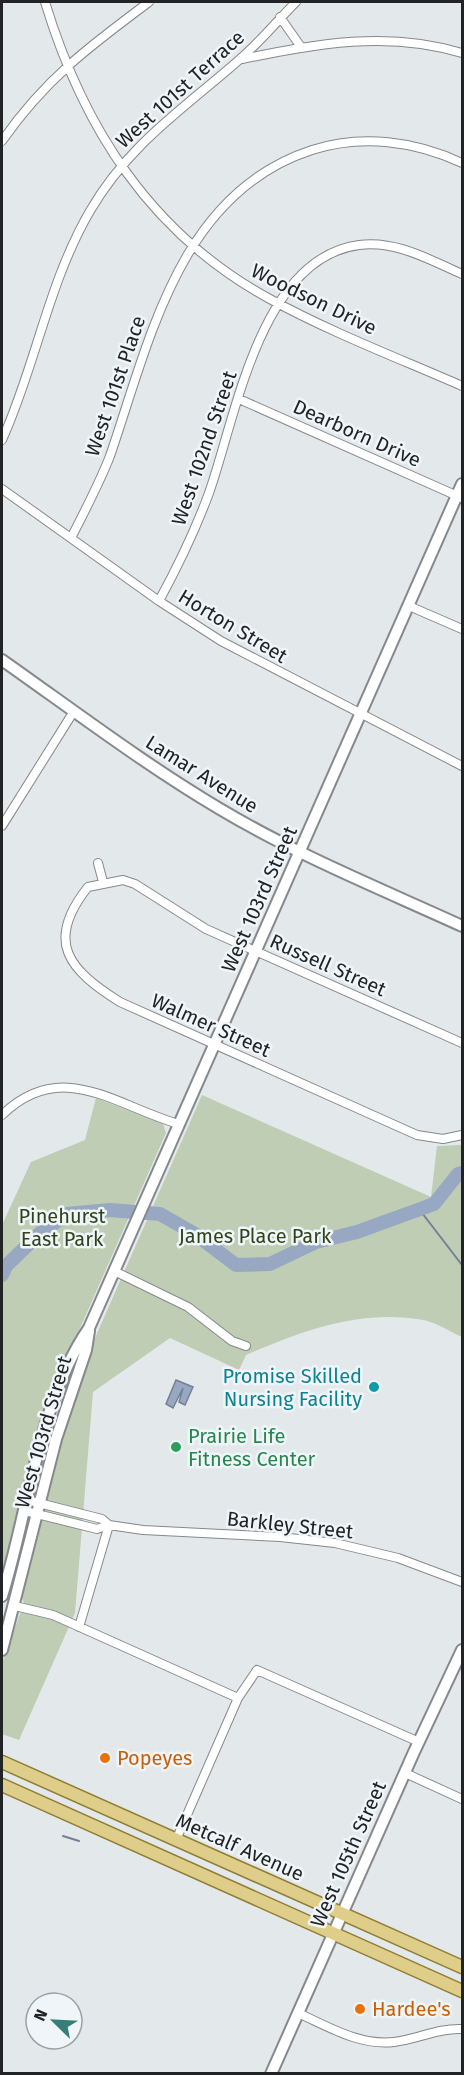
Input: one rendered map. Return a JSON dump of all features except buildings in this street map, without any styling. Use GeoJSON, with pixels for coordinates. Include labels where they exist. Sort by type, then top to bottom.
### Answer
{"type":"FeatureCollection","features":[{"type":"Feature","properties":{"kind":"main road","name":"West 103rd Street"},"geometry":{"type":"LineString","coordinates":[[2,1596],[58,1390],[77,1346],[89,1328],[299,852],[460,497],[462,484]]}},
{"type":"Feature","properties":{"kind":"main road","name":"Lamar Avenue"},"geometry":{"type":"LineString","coordinates":[[2,660],[181,785],[299,852],[462,926]]}},
{"type":"Feature","properties":{"kind":"main road","name":"West 103rd Street"},"geometry":{"type":"LineString","coordinates":[[2,1650],[56,1439],[86,1350],[89,1328]]}},
{"type":"Feature","properties":{"kind":"main road","name":"West 105th Street"},"geometry":{"type":"LineString","coordinates":[[271,2073],[462,1650]]}},
{"type":"Feature","properties":{"kind":"main road","name":"Metcalf Avenue"},"geometry":{"type":"LineString","coordinates":[[2,1762],[462,1967]]}},
{"type":"Feature","properties":{"kind":"main road","name":"Metcalf Avenue"},"geometry":{"type":"LineString","coordinates":[[2,1785],[462,1990]]}},
{"type":"Feature","properties":{"kind":"street","name":"Woodson Drive"},"geometry":{"type":"LineString","coordinates":[[45,2],[66,65],[96,128],[121,166],[152,206],[194,246],[233,276],[279,304],[462,386]]}},
{"type":"Feature","properties":{"kind":"street"},"geometry":{"type":"LineString","coordinates":[[2,141],[39,92],[66,65],[149,2]]}},
{"type":"Feature","properties":{"kind":"street","name":"West 101st Terrace"},"geometry":{"type":"LineString","coordinates":[[2,440],[62,265],[91,210],[121,166],[167,117],[240,59],[296,2]]}},
{"type":"Feature","properties":{"kind":"street"},"geometry":{"type":"LineString","coordinates":[[280,17],[301,47]]}},
{"type":"Feature","properties":{"kind":"street"},"geometry":{"type":"LineString","coordinates":[[240,59],[343,41],[393,40],[462,53]]}},
{"type":"Feature","properties":{"kind":"street","name":"West 101st Place"},"geometry":{"type":"LineString","coordinates":[[71,538],[109,458],[162,303],[194,246],[218,211],[246,185],[278,164],[319,148],[344,143],[390,142],[431,150],[462,162]]}},
{"type":"Feature","properties":{"kind":"street","name":"West 102nd Street"},"geometry":{"type":"LineString","coordinates":[[159,601],[200,515],[252,360],[279,304],[295,279],[308,267],[331,253],[359,245],[400,248],[462,274]]}},
{"type":"Feature","properties":{"kind":"street","name":"Dearborn Drive"},"geometry":{"type":"LineString","coordinates":[[238,399],[460,497]]}},
{"type":"Feature","properties":{"kind":"street","name":"Horton Street"},"geometry":{"type":"LineString","coordinates":[[2,489],[159,601],[259,662],[462,766]]}},
{"type":"Feature","properties":{"kind":"street"},"geometry":{"type":"LineString","coordinates":[[409,606],[462,629]]}},
{"type":"Feature","properties":{"kind":"street"},"geometry":{"type":"LineString","coordinates":[[2,826],[75,711]]}},
{"type":"Feature","properties":{"kind":"street"},"geometry":{"type":"LineString","coordinates":[[98,863],[103,882]]}},
{"type":"Feature","properties":{"kind":"street","name":"Russell Street"},"geometry":{"type":"LineString","coordinates":[[103,882],[123,880],[142,887],[206,929],[462,1043]]}},
{"type":"Feature","properties":{"kind":"street","name":"Walmer Street"},"geometry":{"type":"LineString","coordinates":[[103,882],[88,887],[69,917],[66,943],[71,960],[81,974],[120,1002],[417,1135],[437,1139],[462,1135]]}},
{"type":"Feature","properties":{"kind":"street"},"geometry":{"type":"LineString","coordinates":[[2,1115],[28,1095],[60,1086],[98,1094],[179,1124]]}},
{"type":"Feature","properties":{"kind":"street"},"geometry":{"type":"LineString","coordinates":[[114,1271],[188,1306],[232,1341],[246,1346]]}},
{"type":"Feature","properties":{"kind":"street","name":"Barkley Street"},"geometry":{"type":"LineString","coordinates":[[27,1500],[39,1508],[97,1529],[109,1525],[143,1530],[280,1537],[335,1544],[398,1558],[462,1582]]}},
{"type":"Feature","properties":{"kind":"street","name":"Barkley Street"},"geometry":{"type":"LineString","coordinates":[[25,1511],[39,1508]]}},
{"type":"Feature","properties":{"kind":"street"},"geometry":{"type":"LineString","coordinates":[[79,1627],[109,1525]]}},
{"type":"Feature","properties":{"kind":"street"},"geometry":{"type":"LineString","coordinates":[[15,1606],[53,1616],[238,1698]]}},
{"type":"Feature","properties":{"kind":"street"},"geometry":{"type":"LineString","coordinates":[[176,1840],[238,1698],[257,1670],[419,1742]]}},
{"type":"Feature","properties":{"kind":"street"},"geometry":{"type":"LineString","coordinates":[[405,1773],[462,1799]]}},
{"type":"Feature","properties":{"kind":"street"},"geometry":{"type":"LineString","coordinates":[[298,2013],[362,2042],[394,2042],[447,2028],[462,2029]]}},
{"type":"Feature","properties":{"kind":"green space","name":"James Place Park"},"geometry":{"type":"Polygon","coordinates":[[[202,1095],[431,1197],[437,1146],[462,1145],[462,1337],[424,1320],[377,1317],[355,1320],[289,1337],[246,1355],[239,1370],[170,1338],[93,1392],[75,1613],[19,1740],[2,1734],[2,1663],[24,1603],[21,1595],[47,1498],[46,1492],[91,1347],[202,1095]]]}},
{"type":"Feature","properties":{"kind":"green space","name":"Pinehurst East Park"},"geometry":{"type":"Polygon","coordinates":[[[96,1098],[163,1124],[166,1133],[51,1394],[2,1574],[2,1225],[31,1162],[85,1140],[96,1098]]]}},
{"type":"Feature","properties":{"kind":"water"},"geometry":{"type":"Polygon","coordinates":[[[176,1380],[193,1387],[185,1405],[179,1402],[183,1388],[173,1408],[166,1404],[176,1380]]]}},
{"type":"Feature","properties":{"kind":"waterway"},"geometry":{"type":"LineString","coordinates":[[2,1275],[6,1266],[39,1234],[67,1214],[110,1210],[160,1214],[195,1234],[236,1265],[270,1264],[316,1242],[357,1232],[434,1204],[458,1174],[462,1173]]}},
{"type":"Feature","properties":{"kind":"waterway"},"geometry":{"type":"LineString","coordinates":[[419,1209],[462,1265]]}},
{"type":"Feature","properties":{"kind":"waterway"},"geometry":{"type":"LineString","coordinates":[[63,1836],[79,1841]]}},
{"type":"Feature","properties":{"kind":"place","name":"Promise Skilled Nursing Facility"},"geometry":{"type":"Point","coordinates":[374,1387]}},
{"type":"Feature","properties":{"kind":"place","name":"Prairie Life Fitness Center"},"geometry":{"type":"Point","coordinates":[176,1447]}},
{"type":"Feature","properties":{"kind":"place","name":"Popeyes"},"geometry":{"type":"Point","coordinates":[105,1758]}},
{"type":"Feature","properties":{"kind":"place","name":"Hardee's"},"geometry":{"type":"Point","coordinates":[360,2009]}}]}
